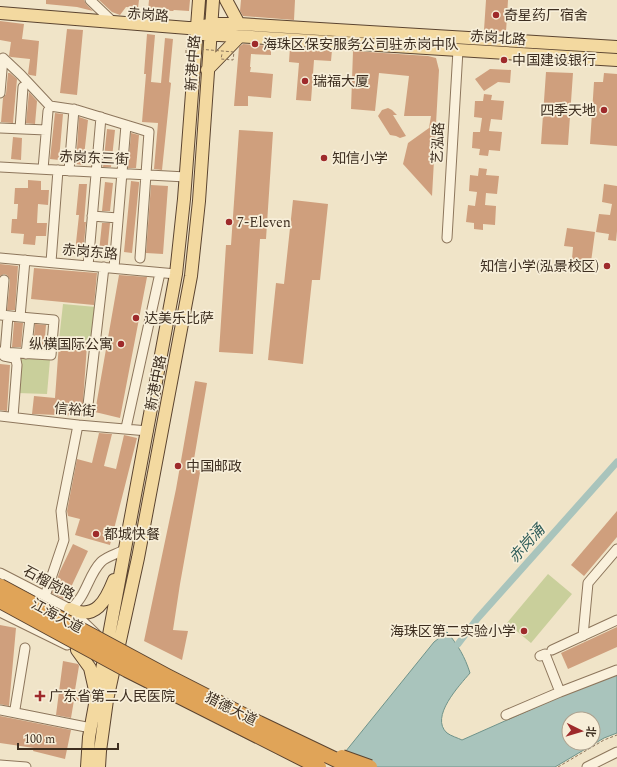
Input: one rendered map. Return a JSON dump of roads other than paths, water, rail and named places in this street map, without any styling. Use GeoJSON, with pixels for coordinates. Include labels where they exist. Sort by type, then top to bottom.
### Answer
{"type":"FeatureCollection","features":[{"type":"Feature","properties":{"kind":"highway","name":"江海大道"},"geometry":{"type":"LineString","coordinates":[[0,586],[111,651]]}},
{"type":"Feature","properties":{"kind":"highway","name":"江海大道"},"geometry":{"type":"LineString","coordinates":[[0,601],[111,651]]}},
{"type":"Feature","properties":{"kind":"highway","name":"猎德大道"},"geometry":{"type":"LineString","coordinates":[[111,651],[167,676],[351,767]]}},
{"type":"Feature","properties":{"kind":"highway","name":"猎德大道"},"geometry":{"type":"LineString","coordinates":[[111,651],[319,767]]}},
{"type":"Feature","properties":{"kind":"highway"},"geometry":{"type":"LineString","coordinates":[[290,738],[370,767]]}},
{"type":"Feature","properties":{"kind":"main road","name":"新港中路"},"geometry":{"type":"LineString","coordinates":[[99,767],[102,700],[111,651],[114,606],[148,431],[176,274],[186,177],[199,0]]}},
{"type":"Feature","properties":{"kind":"main road","name":"新港中路"},"geometry":{"type":"LineString","coordinates":[[111,651],[128,609],[191,276],[199,201],[213,0]]}},
{"type":"Feature","properties":{"kind":"main road"},"geometry":{"type":"LineString","coordinates":[[226,0],[239,24]]}},
{"type":"Feature","properties":{"kind":"main road","name":"赤岗路"},"geometry":{"type":"LineString","coordinates":[[0,13],[113,22],[197,31]]}},
{"type":"Feature","properties":{"kind":"main road","name":"赤岗路"},"geometry":{"type":"LineString","coordinates":[[37,16],[66,22],[197,31],[211,29]]}},
{"type":"Feature","properties":{"kind":"main road","name":"赤岗北路"},"geometry":{"type":"LineString","coordinates":[[211,29],[239,24],[617,47]]}},
{"type":"Feature","properties":{"kind":"main road","name":"赤岗北路"},"geometry":{"type":"LineString","coordinates":[[211,29],[239,37],[617,60]]}},
{"type":"Feature","properties":{"kind":"main road"},"geometry":{"type":"LineString","coordinates":[[207,70],[239,37]]}},
{"type":"Feature","properties":{"kind":"main road"},"geometry":{"type":"LineString","coordinates":[[176,274],[191,276]]}},
{"type":"Feature","properties":{"kind":"main road"},"geometry":{"type":"LineString","coordinates":[[172,300],[186,302]]}},
{"type":"Feature","properties":{"kind":"main road"},"geometry":{"type":"LineString","coordinates":[[70,609],[82,613],[93,611],[99,607],[109,592],[124,550]]}},
{"type":"Feature","properties":{"kind":"main road"},"geometry":{"type":"LineString","coordinates":[[114,606],[128,609]]}},
{"type":"Feature","properties":{"kind":"main road"},"geometry":{"type":"LineString","coordinates":[[77,650],[83,657],[92,673],[102,700]]}},
{"type":"Feature","properties":{"kind":"main road","name":"新港中路"},"geometry":{"type":"LineString","coordinates":[[87,767],[90,728],[102,700]]}},
{"type":"Feature","properties":{"kind":"street"},"geometry":{"type":"LineString","coordinates":[[90,0],[113,22]]}},
{"type":"Feature","properties":{"kind":"street","name":"艺泓路"},"geometry":{"type":"LineString","coordinates":[[447,238],[458,50]]}},
{"type":"Feature","properties":{"kind":"street"},"geometry":{"type":"LineString","coordinates":[[0,93],[3,58],[50,106],[74,109],[149,132],[140,258]]}},
{"type":"Feature","properties":{"kind":"street"},"geometry":{"type":"LineString","coordinates":[[20,129],[23,87]]}},
{"type":"Feature","properties":{"kind":"street"},"geometry":{"type":"LineString","coordinates":[[69,171],[74,109]]}},
{"type":"Feature","properties":{"kind":"street"},"geometry":{"type":"LineString","coordinates":[[43,169],[48,111]]}},
{"type":"Feature","properties":{"kind":"street"},"geometry":{"type":"LineString","coordinates":[[88,266],[101,117]]}},
{"type":"Feature","properties":{"kind":"street"},"geometry":{"type":"LineString","coordinates":[[114,268],[126,125]]}},
{"type":"Feature","properties":{"kind":"street"},"geometry":{"type":"LineString","coordinates":[[0,128],[46,130]]}},
{"type":"Feature","properties":{"kind":"street","name":"赤岗东三街"},"geometry":{"type":"LineString","coordinates":[[0,167],[186,177]]}},
{"type":"Feature","properties":{"kind":"street"},"geometry":{"type":"LineString","coordinates":[[51,262],[58,170]]}},
{"type":"Feature","properties":{"kind":"street"},"geometry":{"type":"LineString","coordinates":[[92,216],[118,218]]}},
{"type":"Feature","properties":{"kind":"street","name":"赤岗东路"},"geometry":{"type":"LineString","coordinates":[[0,258],[176,274]]}},
{"type":"Feature","properties":{"kind":"street"},"geometry":{"type":"LineString","coordinates":[[20,317],[25,260]]}},
{"type":"Feature","properties":{"kind":"street"},"geometry":{"type":"LineString","coordinates":[[88,405],[104,267]]}},
{"type":"Feature","properties":{"kind":"street"},"geometry":{"type":"LineString","coordinates":[[126,428],[160,273]]}},
{"type":"Feature","properties":{"kind":"street"},"geometry":{"type":"LineString","coordinates":[[2,354],[51,355],[54,320],[1,315],[4,280]]}},
{"type":"Feature","properties":{"kind":"street"},"geometry":{"type":"LineString","coordinates":[[2,354],[8,316]]}},
{"type":"Feature","properties":{"kind":"street"},"geometry":{"type":"LineString","coordinates":[[26,354],[30,318]]}},
{"type":"Feature","properties":{"kind":"street"},"geometry":{"type":"LineString","coordinates":[[2,354],[16,360],[13,418]]}},
{"type":"Feature","properties":{"kind":"street","name":"信裕街"},"geometry":{"type":"LineString","coordinates":[[0,416],[78,426],[126,428],[148,431]]}},
{"type":"Feature","properties":{"kind":"street"},"geometry":{"type":"LineString","coordinates":[[45,596],[64,540],[61,511],[78,426]]}},
{"type":"Feature","properties":{"kind":"street"},"geometry":{"type":"LineString","coordinates":[[583,636],[588,583],[617,549]]}},
{"type":"Feature","properties":{"kind":"street"},"geometry":{"type":"LineString","coordinates":[[70,609],[80,599],[97,568],[102,562],[124,550]]}},
{"type":"Feature","properties":{"kind":"street","name":"石榴岗路"},"geometry":{"type":"LineString","coordinates":[[0,573],[70,609],[111,651]]}},
{"type":"Feature","properties":{"kind":"street"},"geometry":{"type":"LineString","coordinates":[[0,612],[77,650],[111,651]]}},
{"type":"Feature","properties":{"kind":"street"},"geometry":{"type":"LineString","coordinates":[[552,650],[617,620]]}},
{"type":"Feature","properties":{"kind":"street"},"geometry":{"type":"LineString","coordinates":[[16,713],[15,709],[25,648]]}},
{"type":"Feature","properties":{"kind":"street"},"geometry":{"type":"LineString","coordinates":[[540,656],[545,654],[560,692]]}},
{"type":"Feature","properties":{"kind":"street"},"geometry":{"type":"LineString","coordinates":[[506,715],[617,670]]}},
{"type":"Feature","properties":{"kind":"street"},"geometry":{"type":"LineString","coordinates":[[0,710],[90,728]]}},
{"type":"Feature","properties":{"kind":"street"},"geometry":{"type":"LineString","coordinates":[[587,767],[617,752]]}},
{"type":"Feature","properties":{"kind":"street"},"geometry":{"type":"LineString","coordinates":[[0,765],[26,767]]}},
{"type":"Feature","properties":{"kind":"water"},"geometry":{"type":"Polygon","coordinates":[[[447,632],[461,651],[470,673],[448,702],[444,710],[442,726],[447,733],[462,740],[617,673],[617,733],[601,740],[601,711],[561,711],[561,751],[582,751],[555,767],[333,767],[434,642],[447,632]]]}},
{"type":"Feature","properties":{"kind":"waterway","name":"赤岗涌"},"geometry":{"type":"LineString","coordinates":[[458,644],[477,619],[617,462]]}},
{"type":"Feature","properties":{"kind":"place","name":"奇星药厂宿舍"},"geometry":{"type":"Point","coordinates":[496,15]}},
{"type":"Feature","properties":{"kind":"place","name":"海珠区保安服务公司驻赤岗中队"},"geometry":{"type":"Point","coordinates":[255,44]}},
{"type":"Feature","properties":{"kind":"place","name":"中国建设银行"},"geometry":{"type":"Point","coordinates":[504,60]}},
{"type":"Feature","properties":{"kind":"place","name":"瑞福大厦"},"geometry":{"type":"Point","coordinates":[305,81]}},
{"type":"Feature","properties":{"kind":"place","name":"四季天地"},"geometry":{"type":"Point","coordinates":[604,110]}},
{"type":"Feature","properties":{"kind":"place","name":"知信小学"},"geometry":{"type":"Point","coordinates":[324,158]}},
{"type":"Feature","properties":{"kind":"place","name":"7-Eleven"},"geometry":{"type":"Point","coordinates":[229,222]}},
{"type":"Feature","properties":{"kind":"place","name":"知信小学(泓景校区)"},"geometry":{"type":"Point","coordinates":[607,266]}},
{"type":"Feature","properties":{"kind":"place","name":"达美乐比萨"},"geometry":{"type":"Point","coordinates":[136,318]}},
{"type":"Feature","properties":{"kind":"place","name":"纵横国际公寓"},"geometry":{"type":"Point","coordinates":[121,344]}},
{"type":"Feature","properties":{"kind":"place","name":"中国邮政"},"geometry":{"type":"Point","coordinates":[178,466]}},
{"type":"Feature","properties":{"kind":"place","name":"都城快餐"},"geometry":{"type":"Point","coordinates":[96,534]}},
{"type":"Feature","properties":{"kind":"place","name":"海珠区第二实验小学"},"geometry":{"type":"Point","coordinates":[524,631]}},
{"type":"Feature","properties":{"kind":"place","name":"广东省第二人民医院"},"geometry":{"type":"Point","coordinates":[40,696]}}]}
